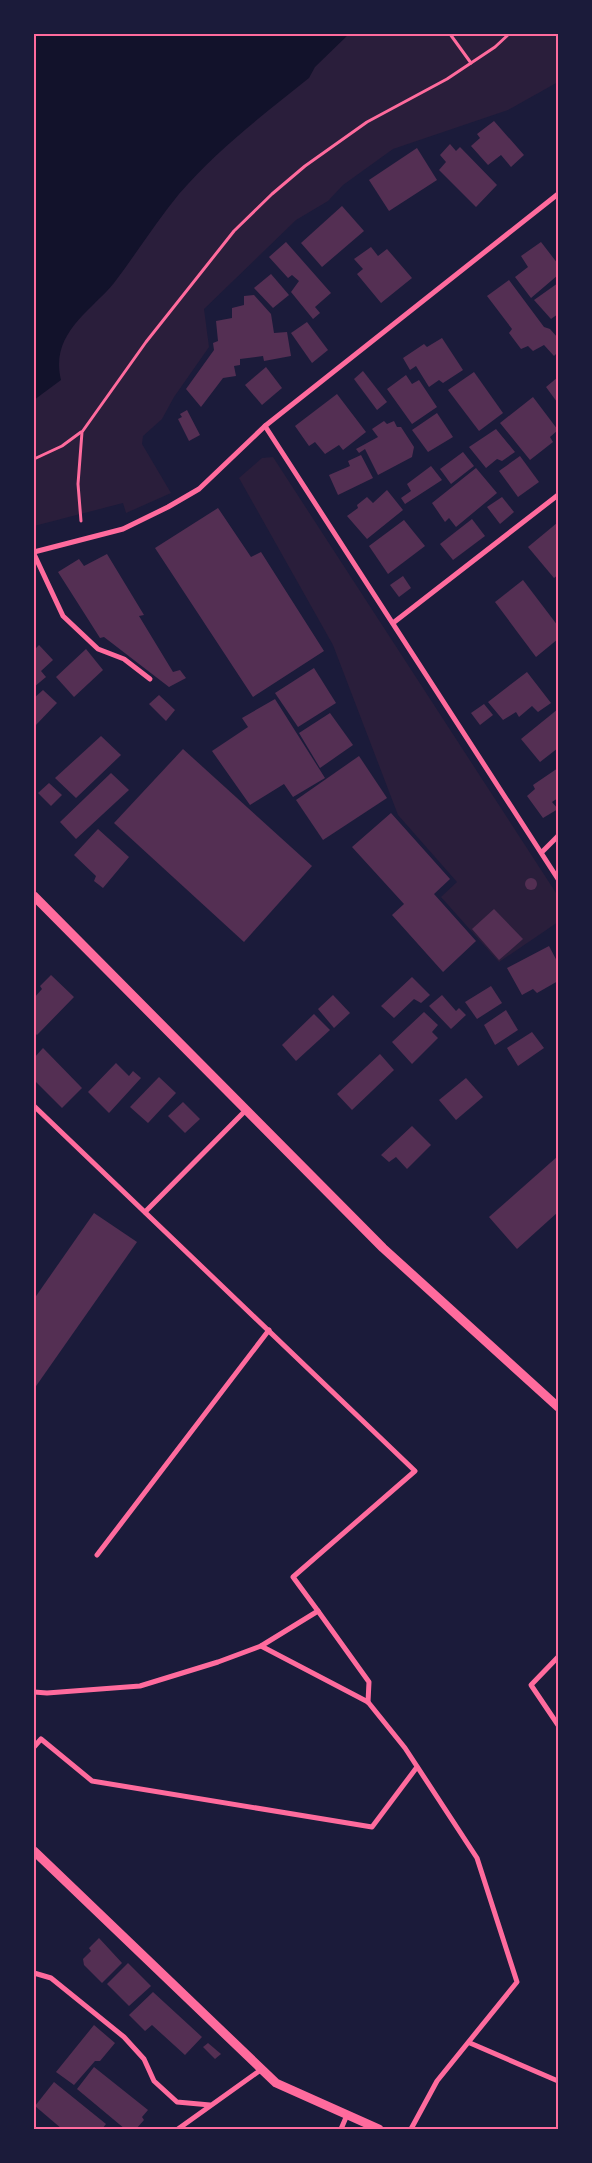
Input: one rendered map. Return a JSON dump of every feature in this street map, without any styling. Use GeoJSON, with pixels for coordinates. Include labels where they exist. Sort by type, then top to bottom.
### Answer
{"type":"FeatureCollection","features":[{"type":"Feature","properties":{"kind":"street"},"geometry":{"type":"LineString","coordinates":[[150,679],[124,659],[98,650],[64,616],[34,553],[123,529],[199,489],[265,426],[558,194]]}},
{"type":"Feature","properties":{"kind":"street"},"geometry":{"type":"LineString","coordinates":[[265,426],[394,622],[558,879]]}},
{"type":"Feature","properties":{"kind":"street"},"geometry":{"type":"LineString","coordinates":[[394,622],[558,495]]}},
{"type":"Feature","properties":{"kind":"street"},"geometry":{"type":"LineString","coordinates":[[542,852],[558,836]]}},
{"type":"Feature","properties":{"kind":"street"},"geometry":{"type":"LineString","coordinates":[[34,896],[383,1248],[558,1407]]}},
{"type":"Feature","properties":{"kind":"street"},"geometry":{"type":"LineString","coordinates":[[34,1106],[415,1471],[293,1577],[369,1682],[368,1702]]}},
{"type":"Feature","properties":{"kind":"street"},"geometry":{"type":"LineString","coordinates":[[145,1212],[246,1110]]}},
{"type":"Feature","properties":{"kind":"street"},"geometry":{"type":"LineString","coordinates":[[97,1555],[269,1330]]}},
{"type":"Feature","properties":{"kind":"street"},"geometry":{"type":"LineString","coordinates":[[34,1692],[47,1693],[140,1686],[218,1662],[261,1646],[318,1611]]}},
{"type":"Feature","properties":{"kind":"street"},"geometry":{"type":"LineString","coordinates":[[261,1646],[368,1702],[417,1767],[476,1858],[517,1982],[437,2082],[411,2129]]}},
{"type":"Feature","properties":{"kind":"street"},"geometry":{"type":"LineString","coordinates":[[558,1657],[531,1685],[558,1724]]}},
{"type":"Feature","properties":{"kind":"street"},"geometry":{"type":"LineString","coordinates":[[34,1747],[40,1739],[92,1781],[372,1827],[417,1767]]}},
{"type":"Feature","properties":{"kind":"street"},"geometry":{"type":"LineString","coordinates":[[34,1851],[276,2083],[379,2129]]}},
{"type":"Feature","properties":{"kind":"street"},"geometry":{"type":"LineString","coordinates":[[34,1973],[51,1978],[124,2036],[144,2059],[154,2081],[177,2102],[210,2106]]}},
{"type":"Feature","properties":{"kind":"street"},"geometry":{"type":"LineString","coordinates":[[470,2042],[558,2081]]}},
{"type":"Feature","properties":{"kind":"street"},"geometry":{"type":"LineString","coordinates":[[178,2129],[262,2069]]}},
{"type":"Feature","properties":{"kind":"street"},"geometry":{"type":"LineString","coordinates":[[341,2129],[347,2115]]}},
{"type":"Feature","properties":{"kind":"path"},"geometry":{"type":"LineString","coordinates":[[450,34],[471,63]]}},
{"type":"Feature","properties":{"kind":"path"},"geometry":{"type":"LineString","coordinates":[[34,459],[62,446],[82,432],[146,342],[192,283],[234,231],[272,194],[305,166],[367,122],[447,79],[509,34]]}},
{"type":"Feature","properties":{"kind":"path"},"geometry":{"type":"LineString","coordinates":[[81,521],[78,484],[82,432]]}},
{"type":"Feature","properties":{"kind":"shaded area"},"geometry":{"type":"Polygon","coordinates":[[[34,34],[558,34],[558,82],[508,110],[393,149],[343,185],[328,201],[296,220],[204,309],[209,347],[174,397],[162,419],[143,436],[142,444],[171,493],[126,513],[123,503],[34,526],[34,34]]]}},
{"type":"Feature","properties":{"kind":"shaded area"},"geometry":{"type":"Polygon","coordinates":[[[34,34],[349,34],[315,67],[309,78],[225,147],[179,194],[114,283],[83,315],[66,337],[61,350],[59,364],[61,380],[34,400],[34,34]]]}},
{"type":"Feature","properties":{"kind":"shaded area"},"geometry":{"type":"Polygon","coordinates":[[[273,457],[558,896],[558,922],[499,962],[441,897],[457,882],[398,815],[333,645],[239,478],[262,458],[273,457]]]}},
{"type":"Feature","properties":{"kind":"building"},"geometry":{"type":"Polygon","coordinates":[[[494,121],[524,155],[511,167],[501,155],[488,165],[471,146],[480,138],[477,134],[494,121]]]}},
{"type":"Feature","properties":{"kind":"building"},"geometry":{"type":"Polygon","coordinates":[[[450,144],[456,151],[460,147],[497,185],[476,207],[439,170],[446,162],[440,155],[450,144]]]}},
{"type":"Feature","properties":{"kind":"building"},"geometry":{"type":"Polygon","coordinates":[[[417,148],[437,180],[389,211],[369,180],[417,148]]]}},
{"type":"Feature","properties":{"kind":"building"},"geometry":{"type":"Polygon","coordinates":[[[342,206],[364,231],[322,267],[301,243],[342,206]]]}},
{"type":"Feature","properties":{"kind":"building"},"geometry":{"type":"Polygon","coordinates":[[[286,242],[331,293],[315,307],[320,313],[313,319],[291,292],[299,281],[292,275],[288,278],[269,257],[286,242]]]}},
{"type":"Feature","properties":{"kind":"building"},"geometry":{"type":"Polygon","coordinates":[[[541,242],[558,264],[558,275],[531,298],[515,277],[528,267],[521,256],[541,242]]]}},
{"type":"Feature","properties":{"kind":"building"},"geometry":{"type":"Polygon","coordinates":[[[371,247],[378,256],[387,249],[412,278],[381,303],[357,274],[363,269],[354,259],[371,247]]]}},
{"type":"Feature","properties":{"kind":"building"},"geometry":{"type":"Polygon","coordinates":[[[271,274],[289,295],[273,308],[254,288],[271,274]]]}},
{"type":"Feature","properties":{"kind":"building"},"geometry":{"type":"Polygon","coordinates":[[[509,280],[544,327],[550,329],[558,338],[558,352],[554,356],[544,345],[533,351],[528,346],[521,349],[509,333],[512,329],[487,296],[509,280]]]}},
{"type":"Feature","properties":{"kind":"building"},"geometry":{"type":"Polygon","coordinates":[[[558,283],[558,314],[551,319],[534,300],[558,283]]]}},
{"type":"Feature","properties":{"kind":"building"},"geometry":{"type":"Polygon","coordinates":[[[254,295],[271,314],[274,333],[287,332],[291,356],[264,361],[263,356],[240,359],[240,365],[234,366],[236,376],[223,378],[201,407],[186,389],[214,350],[213,343],[218,341],[216,321],[232,318],[232,308],[244,305],[244,296],[254,295]]]}},
{"type":"Feature","properties":{"kind":"building"},"geometry":{"type":"Polygon","coordinates":[[[307,322],[328,350],[312,363],[291,333],[307,322]]]}},
{"type":"Feature","properties":{"kind":"building"},"geometry":{"type":"Polygon","coordinates":[[[442,338],[463,370],[443,383],[439,380],[429,387],[416,366],[410,370],[403,358],[424,344],[427,347],[442,338]]]}},
{"type":"Feature","properties":{"kind":"building"},"geometry":{"type":"Polygon","coordinates":[[[266,367],[282,388],[262,405],[245,385],[266,367]]]}},
{"type":"Feature","properties":{"kind":"building"},"geometry":{"type":"Polygon","coordinates":[[[363,371],[387,402],[377,410],[354,379],[363,371]]]}},
{"type":"Feature","properties":{"kind":"building"},"geometry":{"type":"Polygon","coordinates":[[[474,372],[503,413],[479,431],[448,390],[474,372]]]}},
{"type":"Feature","properties":{"kind":"building"},"geometry":{"type":"Polygon","coordinates":[[[406,375],[412,384],[419,380],[437,407],[412,424],[387,389],[406,375]]]}},
{"type":"Feature","properties":{"kind":"building"},"geometry":{"type":"Polygon","coordinates":[[[558,377],[558,408],[557,402],[546,387],[558,377]]]}},
{"type":"Feature","properties":{"kind":"building"},"geometry":{"type":"Polygon","coordinates":[[[337,394],[366,432],[343,450],[339,445],[325,454],[315,442],[309,446],[295,426],[337,394]]]}},
{"type":"Feature","properties":{"kind":"building"},"geometry":{"type":"Polygon","coordinates":[[[533,397],[558,430],[550,437],[553,442],[530,460],[500,423],[533,397]]]}},
{"type":"Feature","properties":{"kind":"building"},"geometry":{"type":"Polygon","coordinates":[[[187,410],[200,435],[189,441],[178,419],[182,417],[180,414],[187,410]]]}},
{"type":"Feature","properties":{"kind":"building"},"geometry":{"type":"Polygon","coordinates":[[[437,413],[453,437],[428,452],[412,430],[437,413]]]}},
{"type":"Feature","properties":{"kind":"building"},"geometry":{"type":"Polygon","coordinates":[[[384,421],[387,424],[394,421],[397,427],[401,427],[414,447],[412,457],[378,475],[365,449],[359,453],[356,449],[378,437],[372,429],[384,421]]]}},
{"type":"Feature","properties":{"kind":"building"},"geometry":{"type":"Polygon","coordinates":[[[496,429],[515,452],[502,461],[497,459],[486,468],[469,447],[496,429]]]}},
{"type":"Feature","properties":{"kind":"building"},"geometry":{"type":"Polygon","coordinates":[[[463,452],[474,466],[451,484],[440,469],[463,452]]]}},
{"type":"Feature","properties":{"kind":"building"},"geometry":{"type":"Polygon","coordinates":[[[361,455],[373,478],[338,495],[329,475],[350,466],[348,461],[361,455]]]}},
{"type":"Feature","properties":{"kind":"building"},"geometry":{"type":"Polygon","coordinates":[[[520,456],[539,482],[518,497],[499,471],[520,456]]]}},
{"type":"Feature","properties":{"kind":"building"},"geometry":{"type":"Polygon","coordinates":[[[431,466],[442,480],[405,504],[401,498],[411,491],[407,484],[431,466]]]}},
{"type":"Feature","properties":{"kind":"building"},"geometry":{"type":"Polygon","coordinates":[[[476,468],[497,493],[456,527],[449,518],[445,522],[432,503],[476,468]]]}},
{"type":"Feature","properties":{"kind":"building"},"geometry":{"type":"Polygon","coordinates":[[[387,490],[403,510],[367,539],[347,516],[358,508],[357,505],[367,497],[373,503],[387,490]]]}},
{"type":"Feature","properties":{"kind":"building"},"geometry":{"type":"Polygon","coordinates":[[[502,497],[514,512],[500,524],[487,507],[502,497]]]}},
{"type":"Feature","properties":{"kind":"building"},"geometry":{"type":"Polygon","coordinates":[[[218,508],[251,557],[261,552],[324,651],[253,697],[155,548],[218,508]]]}},
{"type":"Feature","properties":{"kind":"building"},"geometry":{"type":"Polygon","coordinates":[[[472,519],[485,536],[453,560],[440,544],[472,519]]]}},
{"type":"Feature","properties":{"kind":"building"},"geometry":{"type":"Polygon","coordinates":[[[404,520],[425,546],[388,574],[369,546],[404,520]]]}},
{"type":"Feature","properties":{"kind":"building"},"geometry":{"type":"Polygon","coordinates":[[[557,523],[558,575],[554,578],[528,547],[557,523]]]}},
{"type":"Feature","properties":{"kind":"building"},"geometry":{"type":"Polygon","coordinates":[[[107,554],[144,615],[139,616],[173,672],[180,670],[186,678],[169,687],[104,637],[100,638],[58,572],[79,559],[84,566],[107,554]]]}},
{"type":"Feature","properties":{"kind":"building"},"geometry":{"type":"Polygon","coordinates":[[[403,576],[411,588],[399,597],[390,585],[403,576]]]}},
{"type":"Feature","properties":{"kind":"building"},"geometry":{"type":"Polygon","coordinates":[[[523,580],[558,626],[558,639],[536,657],[495,602],[523,580]]]}},
{"type":"Feature","properties":{"kind":"building"},"geometry":{"type":"Polygon","coordinates":[[[39,645],[53,660],[41,671],[46,677],[34,687],[34,650],[39,645]]]}},
{"type":"Feature","properties":{"kind":"building"},"geometry":{"type":"Polygon","coordinates":[[[86,649],[103,670],[74,697],[56,677],[86,649]]]}},
{"type":"Feature","properties":{"kind":"building"},"geometry":{"type":"Polygon","coordinates":[[[314,668],[336,703],[298,727],[275,693],[314,668]]]}},
{"type":"Feature","properties":{"kind":"building"},"geometry":{"type":"Polygon","coordinates":[[[527,672],[551,703],[538,712],[532,706],[519,717],[516,712],[503,720],[488,702],[527,672]]]}},
{"type":"Feature","properties":{"kind":"building"},"geometry":{"type":"Polygon","coordinates":[[[43,690],[57,703],[34,727],[34,698],[43,690]]]}},
{"type":"Feature","properties":{"kind":"building"},"geometry":{"type":"Polygon","coordinates":[[[159,695],[175,710],[166,721],[149,704],[159,695]]]}},
{"type":"Feature","properties":{"kind":"building"},"geometry":{"type":"Polygon","coordinates":[[[275,699],[325,778],[293,797],[284,784],[250,805],[212,751],[248,727],[242,718],[275,699]]]}},
{"type":"Feature","properties":{"kind":"building"},"geometry":{"type":"Polygon","coordinates":[[[484,704],[493,715],[480,725],[471,713],[484,704]]]}},
{"type":"Feature","properties":{"kind":"building"},"geometry":{"type":"Polygon","coordinates":[[[558,709],[558,748],[540,762],[521,739],[558,709]]]}},
{"type":"Feature","properties":{"kind":"building"},"geometry":{"type":"Polygon","coordinates":[[[330,713],[353,745],[320,768],[299,733],[330,713]]]}},
{"type":"Feature","properties":{"kind":"building"},"geometry":{"type":"Polygon","coordinates":[[[101,736],[121,755],[76,798],[55,778],[101,736]]]}},
{"type":"Feature","properties":{"kind":"building"},"geometry":{"type":"Polygon","coordinates":[[[183,749],[312,866],[244,942],[114,823],[183,749]]]}},
{"type":"Feature","properties":{"kind":"building"},"geometry":{"type":"Polygon","coordinates":[[[359,756],[387,798],[323,840],[296,800],[359,756]]]}},
{"type":"Feature","properties":{"kind":"building"},"geometry":{"type":"Polygon","coordinates":[[[558,768],[558,798],[552,802],[558,809],[543,818],[527,796],[535,789],[533,785],[558,768]]]}},
{"type":"Feature","properties":{"kind":"building"},"geometry":{"type":"Polygon","coordinates":[[[111,773],[129,790],[76,839],[60,822],[111,773]]]}},
{"type":"Feature","properties":{"kind":"building"},"geometry":{"type":"Polygon","coordinates":[[[49,783],[62,795],[51,806],[38,793],[49,783]]]}},
{"type":"Feature","properties":{"kind":"building"},"geometry":{"type":"Polygon","coordinates":[[[391,813],[450,879],[434,894],[476,941],[443,972],[392,915],[404,904],[352,847],[391,813]]]}},
{"type":"Feature","properties":{"kind":"building"},"geometry":{"type":"Polygon","coordinates":[[[98,829],[129,857],[103,888],[94,881],[96,876],[74,855],[98,829]]]}},
{"type":"Feature","properties":{"kind":"building"},"geometry":{"type":"Polygon","coordinates":[[[529,878],[533,878],[537,884],[533,890],[529,890],[525,886],[525,882],[529,878]]]}},
{"type":"Feature","properties":{"kind":"building"},"geometry":{"type":"Polygon","coordinates":[[[494,909],[523,939],[499,960],[472,929],[494,909]]]}},
{"type":"Feature","properties":{"kind":"building"},"geometry":{"type":"Polygon","coordinates":[[[549,946],[558,963],[558,981],[537,993],[533,989],[522,995],[507,968],[549,946]]]}},
{"type":"Feature","properties":{"kind":"building"},"geometry":{"type":"Polygon","coordinates":[[[51,975],[74,997],[37,1035],[34,1032],[34,998],[42,989],[40,986],[51,975]]]}},
{"type":"Feature","properties":{"kind":"building"},"geometry":{"type":"Polygon","coordinates":[[[412,977],[430,995],[421,1003],[414,999],[394,1018],[381,1006],[412,977]]]}},
{"type":"Feature","properties":{"kind":"building"},"geometry":{"type":"Polygon","coordinates":[[[491,986],[502,1003],[477,1019],[465,1002],[491,986]]]}},
{"type":"Feature","properties":{"kind":"building"},"geometry":{"type":"Polygon","coordinates":[[[333,995],[350,1013],[334,1028],[318,1009],[333,995]]]}},
{"type":"Feature","properties":{"kind":"building"},"geometry":{"type":"Polygon","coordinates":[[[442,995],[456,1011],[459,1008],[466,1015],[451,1029],[429,1006],[442,995]]]}},
{"type":"Feature","properties":{"kind":"building"},"geometry":{"type":"Polygon","coordinates":[[[506,1010],[518,1030],[495,1045],[484,1025],[506,1010]]]}},
{"type":"Feature","properties":{"kind":"building"},"geometry":{"type":"Polygon","coordinates":[[[424,1012],[438,1025],[432,1032],[438,1038],[412,1064],[392,1042],[424,1012]]]}},
{"type":"Feature","properties":{"kind":"building"},"geometry":{"type":"Polygon","coordinates":[[[314,1014],[330,1030],[296,1061],[282,1045],[314,1014]]]}},
{"type":"Feature","properties":{"kind":"building"},"geometry":{"type":"Polygon","coordinates":[[[532,1032],[544,1048],[518,1066],[507,1048],[532,1032]]]}},
{"type":"Feature","properties":{"kind":"building"},"geometry":{"type":"Polygon","coordinates":[[[43,1048],[82,1088],[62,1108],[34,1080],[34,1058],[43,1048]]]}},
{"type":"Feature","properties":{"kind":"building"},"geometry":{"type":"Polygon","coordinates":[[[380,1054],[394,1070],[352,1110],[337,1094],[380,1054]]]}},
{"type":"Feature","properties":{"kind":"building"},"geometry":{"type":"Polygon","coordinates":[[[116,1063],[129,1076],[133,1071],[141,1078],[109,1113],[88,1092],[116,1063]]]}},
{"type":"Feature","properties":{"kind":"building"},"geometry":{"type":"Polygon","coordinates":[[[159,1077],[176,1093],[148,1123],[130,1107],[159,1077]]]}},
{"type":"Feature","properties":{"kind":"building"},"geometry":{"type":"Polygon","coordinates":[[[466,1078],[483,1097],[456,1120],[439,1100],[466,1078]]]}},
{"type":"Feature","properties":{"kind":"building"},"geometry":{"type":"Polygon","coordinates":[[[183,1102],[200,1119],[185,1133],[168,1116],[183,1102]]]}},
{"type":"Feature","properties":{"kind":"building"},"geometry":{"type":"Polygon","coordinates":[[[412,1126],[431,1145],[407,1169],[396,1157],[389,1162],[381,1155],[412,1126]]]}},
{"type":"Feature","properties":{"kind":"building"},"geometry":{"type":"Polygon","coordinates":[[[558,1156],[558,1212],[517,1249],[489,1217],[558,1156]]]}},
{"type":"Feature","properties":{"kind":"building"},"geometry":{"type":"Polygon","coordinates":[[[94,1213],[137,1242],[34,1389],[34,1299],[94,1213]]]}},
{"type":"Feature","properties":{"kind":"building"},"geometry":{"type":"Polygon","coordinates":[[[99,1938],[122,1963],[102,1983],[84,1965],[83,1959],[91,1951],[89,1948],[99,1938]]]}},
{"type":"Feature","properties":{"kind":"building"},"geometry":{"type":"Polygon","coordinates":[[[128,1963],[151,1986],[129,2006],[107,1984],[128,1963]]]}},
{"type":"Feature","properties":{"kind":"building"},"geometry":{"type":"Polygon","coordinates":[[[153,1992],[202,2037],[185,2055],[152,2025],[145,2031],[129,2015],[153,1992]]]}},
{"type":"Feature","properties":{"kind":"building"},"geometry":{"type":"Polygon","coordinates":[[[94,2025],[115,2043],[100,2061],[95,2061],[74,2085],[56,2072],[94,2025]]]}},
{"type":"Feature","properties":{"kind":"building"},"geometry":{"type":"Polygon","coordinates":[[[208,2043],[221,2054],[215,2059],[203,2047],[208,2043]]]}},
{"type":"Feature","properties":{"kind":"building"},"geometry":{"type":"Polygon","coordinates":[[[94,2067],[148,2110],[142,2117],[144,2120],[136,2129],[125,2129],[77,2089],[94,2067]]]}},
{"type":"Feature","properties":{"kind":"building"},"geometry":{"type":"Polygon","coordinates":[[[54,2082],[106,2124],[102,2129],[62,2129],[35,2106],[54,2082]]]}}]}
